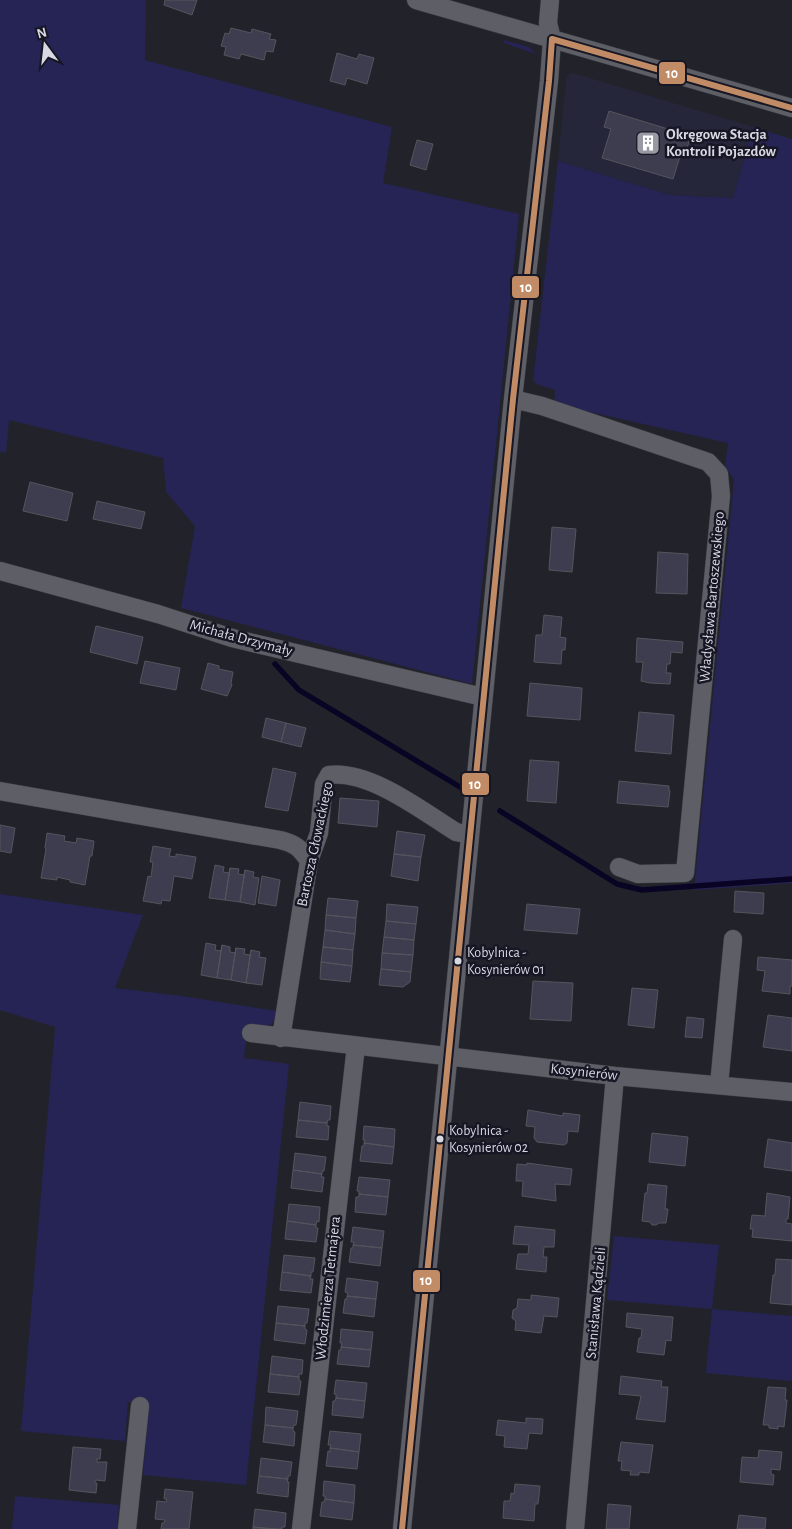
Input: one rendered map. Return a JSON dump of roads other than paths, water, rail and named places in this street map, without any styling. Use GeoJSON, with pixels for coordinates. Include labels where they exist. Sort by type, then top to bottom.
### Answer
{"type":"FeatureCollection","features":[{"type":"Feature","properties":{"kind":"street"},"geometry":{"type":"LineString","coordinates":[[416,0],[792,108]]}},
{"type":"Feature","properties":{"kind":"street"},"geometry":{"type":"LineString","coordinates":[[402,1529],[513,399],[546,111],[552,38],[548,23],[550,0]]}},
{"type":"Feature","properties":{"kind":"street","name":"Władysława Bartoszewskiego"},"geometry":{"type":"LineString","coordinates":[[513,399],[542,406],[708,462],[719,474],[721,496],[685,874],[638,874],[619,867]]}},
{"type":"Feature","properties":{"kind":"street","name":"Michała Drzymały"},"geometry":{"type":"LineString","coordinates":[[0,571],[158,614],[232,638],[483,697]]}},
{"type":"Feature","properties":{"kind":"street","name":"Bartosza Głowackiego"},"geometry":{"type":"LineString","coordinates":[[281,1038],[309,861],[319,833],[324,784],[329,775],[340,774],[371,781],[456,832],[470,835]]}},
{"type":"Feature","properties":{"kind":"street"},"geometry":{"type":"LineString","coordinates":[[0,791],[280,840],[294,844],[302,850],[309,861]]}},
{"type":"Feature","properties":{"kind":"street"},"geometry":{"type":"LineString","coordinates":[[720,1085],[733,939]]}},
{"type":"Feature","properties":{"kind":"street"},"geometry":{"type":"LineString","coordinates":[[251,1033],[281,1038],[449,1056]]}},
{"type":"Feature","properties":{"kind":"street","name":"Włodzimierza Tetmajera"},"geometry":{"type":"LineString","coordinates":[[301,1529],[356,1046]]}},
{"type":"Feature","properties":{"kind":"street","name":"Kosynierów"},"geometry":{"type":"LineString","coordinates":[[449,1056],[616,1076],[792,1092]]}},
{"type":"Feature","properties":{"kind":"street","name":"Stanisława Kądzieli"},"geometry":{"type":"LineString","coordinates":[[575,1529],[616,1076]]}},
{"type":"Feature","properties":{"kind":"street"},"geometry":{"type":"LineString","coordinates":[[127,1529],[140,1406]]}},
{"type":"Feature","properties":{"kind":"waterway"},"geometry":{"type":"LineString","coordinates":[[275,664],[299,690],[465,790]]}},
{"type":"Feature","properties":{"kind":"waterway"},"geometry":{"type":"LineString","coordinates":[[500,811],[617,884],[642,890],[792,879]]}},
{"type":"Feature","properties":{"kind":"place","name":"Okręgowa Stacja Kontroli Pojazdów"},"geometry":{"type":"Point","coordinates":[648,143]}},
{"type":"Feature","properties":{"kind":"place","name":"Kobylnica - Kosynierów 01"},"geometry":{"type":"Point","coordinates":[458,961]}},
{"type":"Feature","properties":{"kind":"place","name":"Kobylnica - Kosynierów 02"},"geometry":{"type":"Point","coordinates":[440,1139]}}]}
